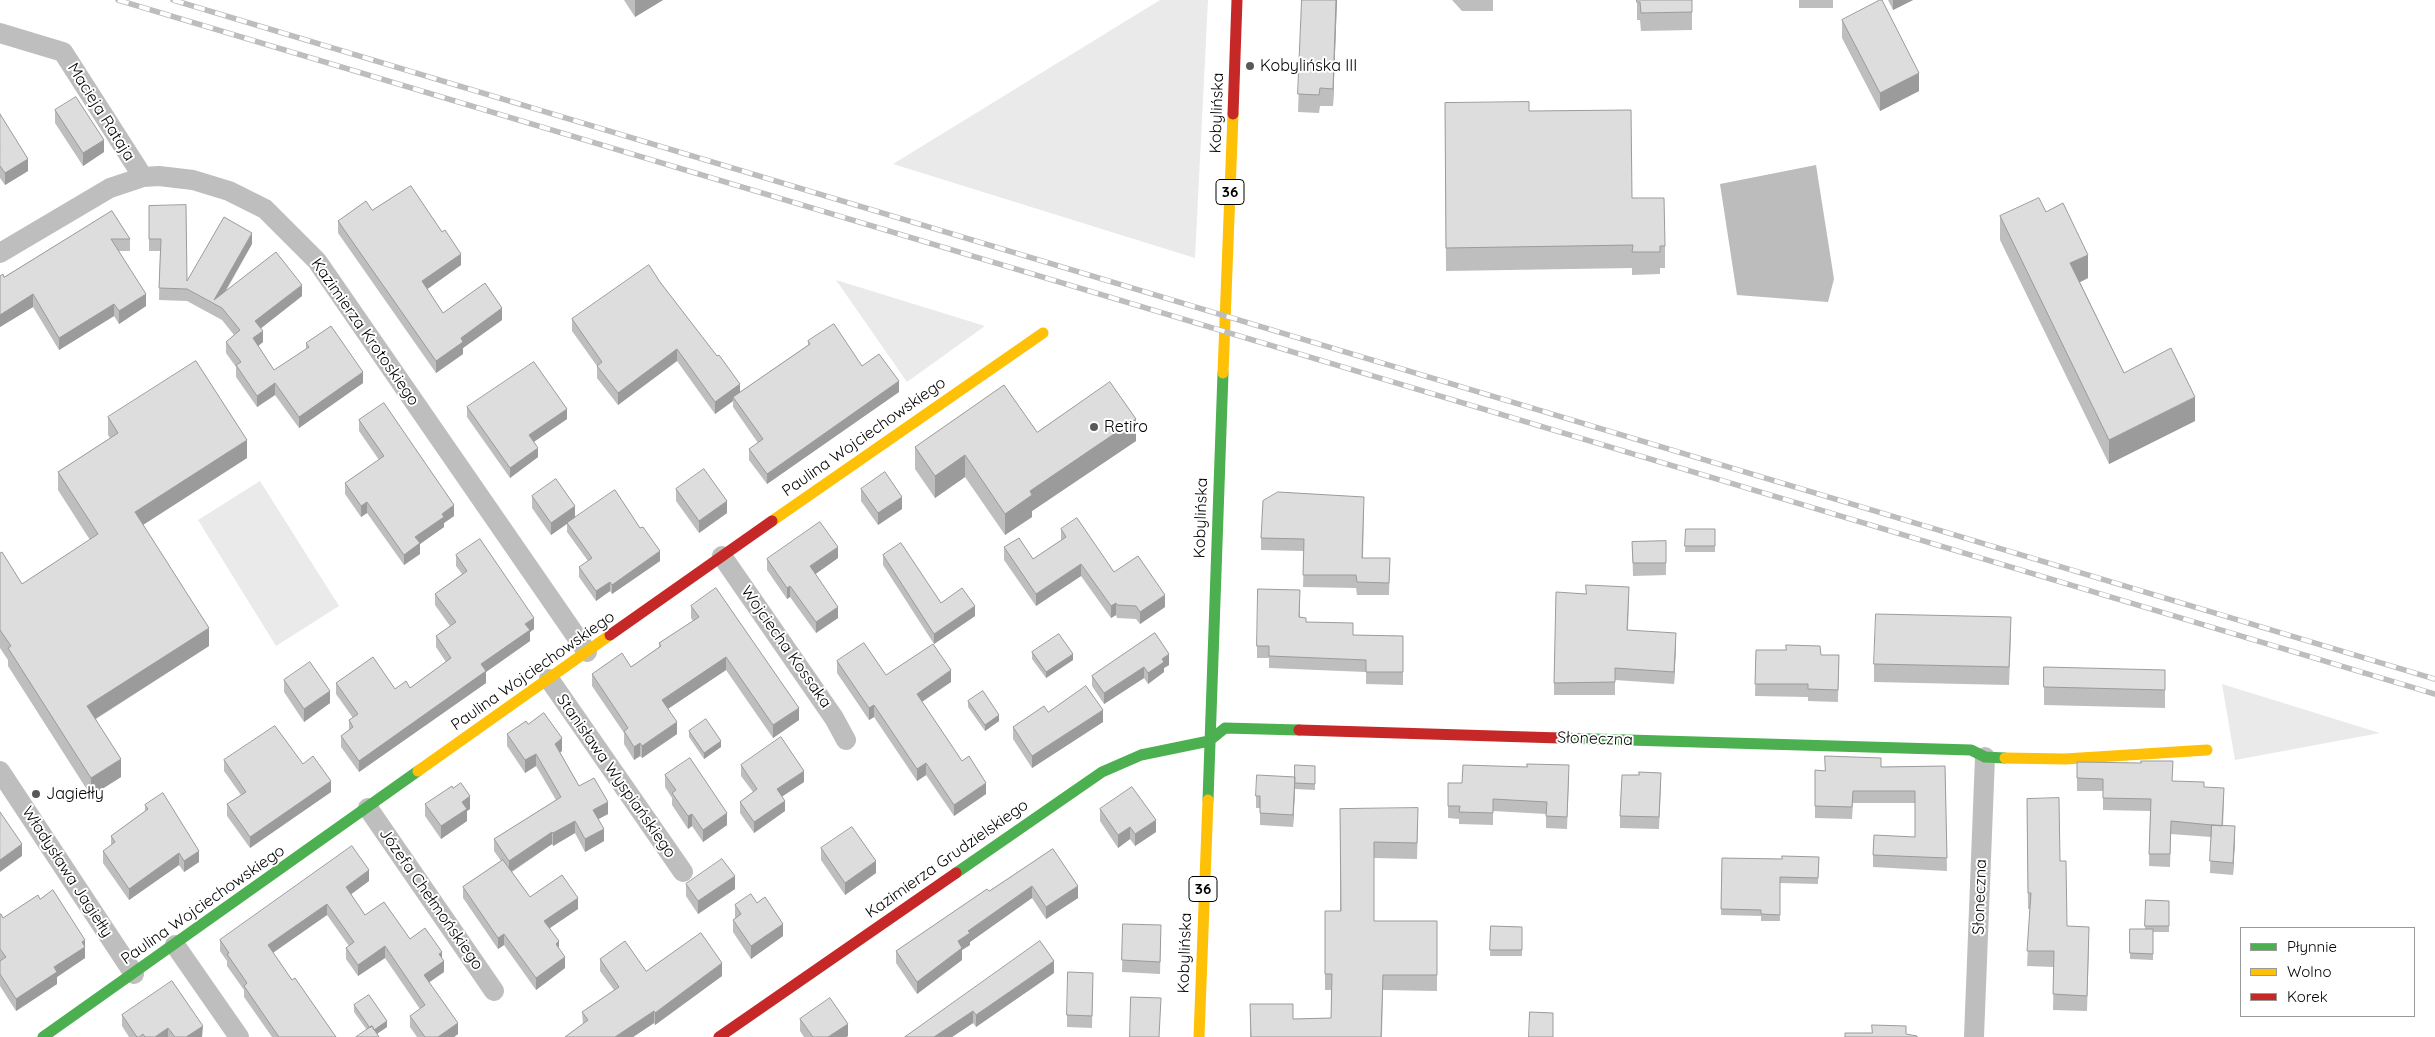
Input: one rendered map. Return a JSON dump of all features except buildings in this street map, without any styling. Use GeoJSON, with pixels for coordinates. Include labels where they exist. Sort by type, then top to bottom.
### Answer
{"type":"FeatureCollection","features":[{"type":"Feature","properties":{"kind":"street","name":"Kobylińska"},"geometry":{"type":"LineString","coordinates":[[1199,1037],[1237,0]]}},
{"type":"Feature","properties":{"kind":"street","name":"Macieja Rataja"},"geometry":{"type":"LineString","coordinates":[[0,33],[63,52],[143,178]]}},
{"type":"Feature","properties":{"kind":"street","name":"Kazimierza Krotoskiego"},"geometry":{"type":"LineString","coordinates":[[0,253],[110,188],[143,178],[159,176],[193,180],[229,191],[264,209],[317,261],[587,652]]}},
{"type":"Feature","properties":{"kind":"street","name":"Paulina Wojciechowskiego"},"geometry":{"type":"LineString","coordinates":[[43,1037],[722,556],[1044,333]]}},
{"type":"Feature","properties":{"kind":"street","name":"Wojciecha Kossaka"},"geometry":{"type":"LineString","coordinates":[[722,556],[834,718],[846,740]]}},
{"type":"Feature","properties":{"kind":"street","name":"Stanisława Wyspiańskiego"},"geometry":{"type":"LineString","coordinates":[[549,679],[683,872]]}},
{"type":"Feature","properties":{"kind":"street","name":"Słoneczna"},"geometry":{"type":"LineString","coordinates":[[1209,741],[1225,728],[1971,750],[1985,757],[2065,759],[2207,750]]}},
{"type":"Feature","properties":{"kind":"street","name":"Kazimierza Grudzielskiego"},"geometry":{"type":"LineString","coordinates":[[719,1037],[1102,772],[1141,755],[1209,741]]}},
{"type":"Feature","properties":{"kind":"street","name":"Słoneczna"},"geometry":{"type":"LineString","coordinates":[[1974,1037],[1985,757]]}},
{"type":"Feature","properties":{"kind":"street","name":"Władysława Jagiełły"},"geometry":{"type":"LineString","coordinates":[[0,771],[134,974]]}},
{"type":"Feature","properties":{"kind":"street","name":"Józefa Chełmońskiego"},"geometry":{"type":"LineString","coordinates":[[368,808],[494,991]]}},
{"type":"Feature","properties":{"kind":"street"},"geometry":{"type":"LineString","coordinates":[[175,945],[239,1037]]}},
{"type":"Feature","properties":{"kind":"shaded area"},"geometry":{"type":"Polygon","coordinates":[[[1160,0],[1208,0],[1195,258],[893,164],[1160,0]]]}},
{"type":"Feature","properties":{"kind":"shaded area"},"geometry":{"type":"Polygon","coordinates":[[[1816,165],[1834,279],[1828,302],[1737,295],[1720,184],[1816,165]]]}},
{"type":"Feature","properties":{"kind":"shaded area"},"geometry":{"type":"Polygon","coordinates":[[[836,280],[985,326],[907,382],[836,280]]]}},
{"type":"Feature","properties":{"kind":"shaded area"},"geometry":{"type":"Polygon","coordinates":[[[260,481],[339,606],[276,646],[198,520],[260,481]]]}},
{"type":"Feature","properties":{"kind":"shaded area"},"geometry":{"type":"Polygon","coordinates":[[[2222,684],[2380,733],[2235,760],[2222,684]]]}},
{"type":"Feature","properties":{"kind":"railway"},"geometry":{"type":"LineString","coordinates":[[118,0],[2435,694]]}},
{"type":"Feature","properties":{"kind":"railway"},"geometry":{"type":"LineString","coordinates":[[173,0],[2435,679]]}},
{"type":"Feature","properties":{"kind":"traffic: fast"},"geometry":{"type":"LineString","coordinates":[[1208,800],[1223,373]]}},
{"type":"Feature","properties":{"kind":"traffic: fast"},"geometry":{"type":"LineString","coordinates":[[956,873],[1102,772],[1141,755],[1209,741],[1225,728],[1299,730]]}},
{"type":"Feature","properties":{"kind":"traffic: fast"},"geometry":{"type":"LineString","coordinates":[[1560,738],[1971,750],[1985,757],[2005,758]]}},
{"type":"Feature","properties":{"kind":"traffic: fast"},"geometry":{"type":"LineString","coordinates":[[43,1037],[418,771]]}},
{"type":"Feature","properties":{"kind":"traffic: slow"},"geometry":{"type":"LineString","coordinates":[[1223,373],[1233,114]]}},
{"type":"Feature","properties":{"kind":"traffic: slow"},"geometry":{"type":"LineString","coordinates":[[772,521],[1043,333]]}},
{"type":"Feature","properties":{"kind":"traffic: slow"},"geometry":{"type":"LineString","coordinates":[[418,771],[610,635]]}},
{"type":"Feature","properties":{"kind":"traffic: slow"},"geometry":{"type":"LineString","coordinates":[[2005,758],[2065,759],[2207,750]]}},
{"type":"Feature","properties":{"kind":"traffic: slow"},"geometry":{"type":"LineString","coordinates":[[1199,1037],[1208,800]]}},
{"type":"Feature","properties":{"kind":"traffic: jam"},"geometry":{"type":"LineString","coordinates":[[1233,114],[1237,0]]}},
{"type":"Feature","properties":{"kind":"traffic: jam"},"geometry":{"type":"LineString","coordinates":[[610,635],[772,521]]}},
{"type":"Feature","properties":{"kind":"traffic: jam"},"geometry":{"type":"LineString","coordinates":[[1299,730],[1560,738]]}},
{"type":"Feature","properties":{"kind":"traffic: jam"},"geometry":{"type":"LineString","coordinates":[[719,1037],[956,873]]}},
{"type":"Feature","properties":{"kind":"place","name":"Kobylińska III"},"geometry":{"type":"Point","coordinates":[1250,66]}},
{"type":"Feature","properties":{"kind":"place","name":"Retiro"},"geometry":{"type":"Point","coordinates":[1094,427]}},
{"type":"Feature","properties":{"kind":"place","name":"Jagiełły"},"geometry":{"type":"Point","coordinates":[36,794]}}]}
